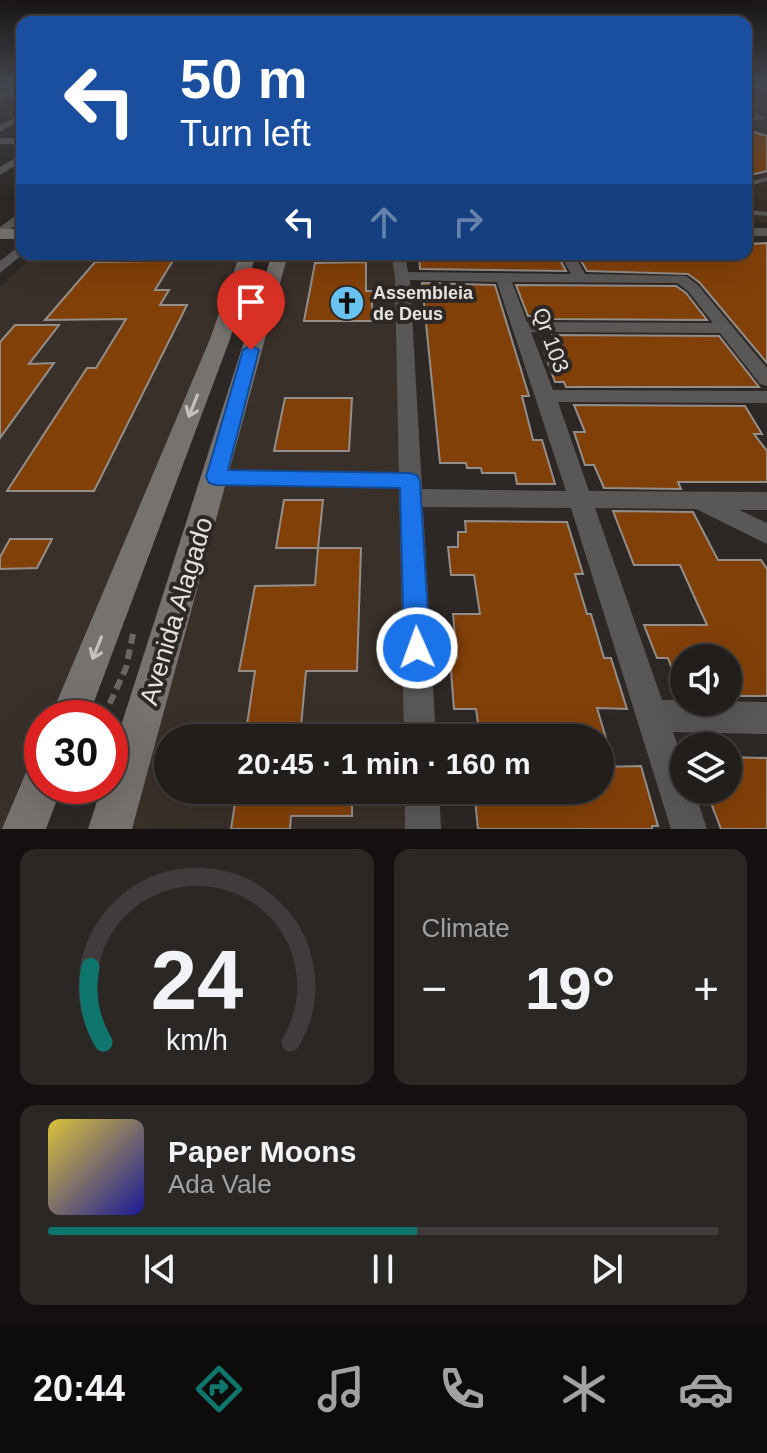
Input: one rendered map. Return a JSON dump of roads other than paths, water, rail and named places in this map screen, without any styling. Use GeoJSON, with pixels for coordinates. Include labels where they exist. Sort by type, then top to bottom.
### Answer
{"type":"FeatureCollection","features":[{"type":"Feature","properties":{"kind":"main road"},"geometry":{"type":"LineString","coordinates":[[76,700],[220,339],[245,260]]}},
{"type":"Feature","properties":{"kind":"main road"},"geometry":{"type":"LineString","coordinates":[[246,260],[245,279],[232,319],[259,319]]}},
{"type":"Feature","properties":{"kind":"main road","name":"Avenida Alagado"},"geometry":{"type":"LineString","coordinates":[[110,829],[236,412],[259,319],[278,260]]}},
{"type":"Feature","properties":{"kind":"main road"},"geometry":{"type":"LineString","coordinates":[[220,339],[235,336],[243,339],[223,394],[236,412]]}},
{"type":"Feature","properties":{"kind":"main road"},"geometry":{"type":"LineString","coordinates":[[24,829],[34,804]]}},
{"type":"Feature","properties":{"kind":"street"},"geometry":{"type":"LineString","coordinates":[[0,234],[16,220]]}},
{"type":"Feature","properties":{"kind":"street"},"geometry":{"type":"LineString","coordinates":[[0,269],[16,254]]}},
{"type":"Feature","properties":{"kind":"street"},"geometry":{"type":"LineString","coordinates":[[570,260],[580,278]]}},
{"type":"Feature","properties":{"kind":"street"},"geometry":{"type":"LineString","coordinates":[[419,724],[400,265],[503,278],[681,279],[693,288],[767,380]]}},
{"type":"Feature","properties":{"kind":"street","name":"Qr 103"},"geometry":{"type":"LineString","coordinates":[[503,278],[546,396],[767,397]]}},
{"type":"Feature","properties":{"kind":"street"},"geometry":{"type":"LineString","coordinates":[[521,327],[724,328]]}},
{"type":"Feature","properties":{"kind":"street"},"geometry":{"type":"LineString","coordinates":[[546,396],[689,829]]}},
{"type":"Feature","properties":{"kind":"street"},"geometry":{"type":"LineString","coordinates":[[411,489],[581,498],[767,501]]}},
{"type":"Feature","properties":{"kind":"street"},"geometry":{"type":"LineString","coordinates":[[699,500],[767,534]]}},
{"type":"Feature","properties":{"kind":"street"},"geometry":{"type":"LineString","coordinates":[[654,716],[767,718]]}},
{"type":"Feature","properties":{"kind":"street"},"geometry":{"type":"LineString","coordinates":[[422,804],[423,829]]}},
{"type":"Feature","properties":{"kind":"lane"},"geometry":{"type":"LineString","coordinates":[[216,477],[411,489]]}},
{"type":"Feature","properties":{"kind":"place","name":"Assembleia de Deus"},"geometry":{"type":"Point","coordinates":[347,303]}}]}
